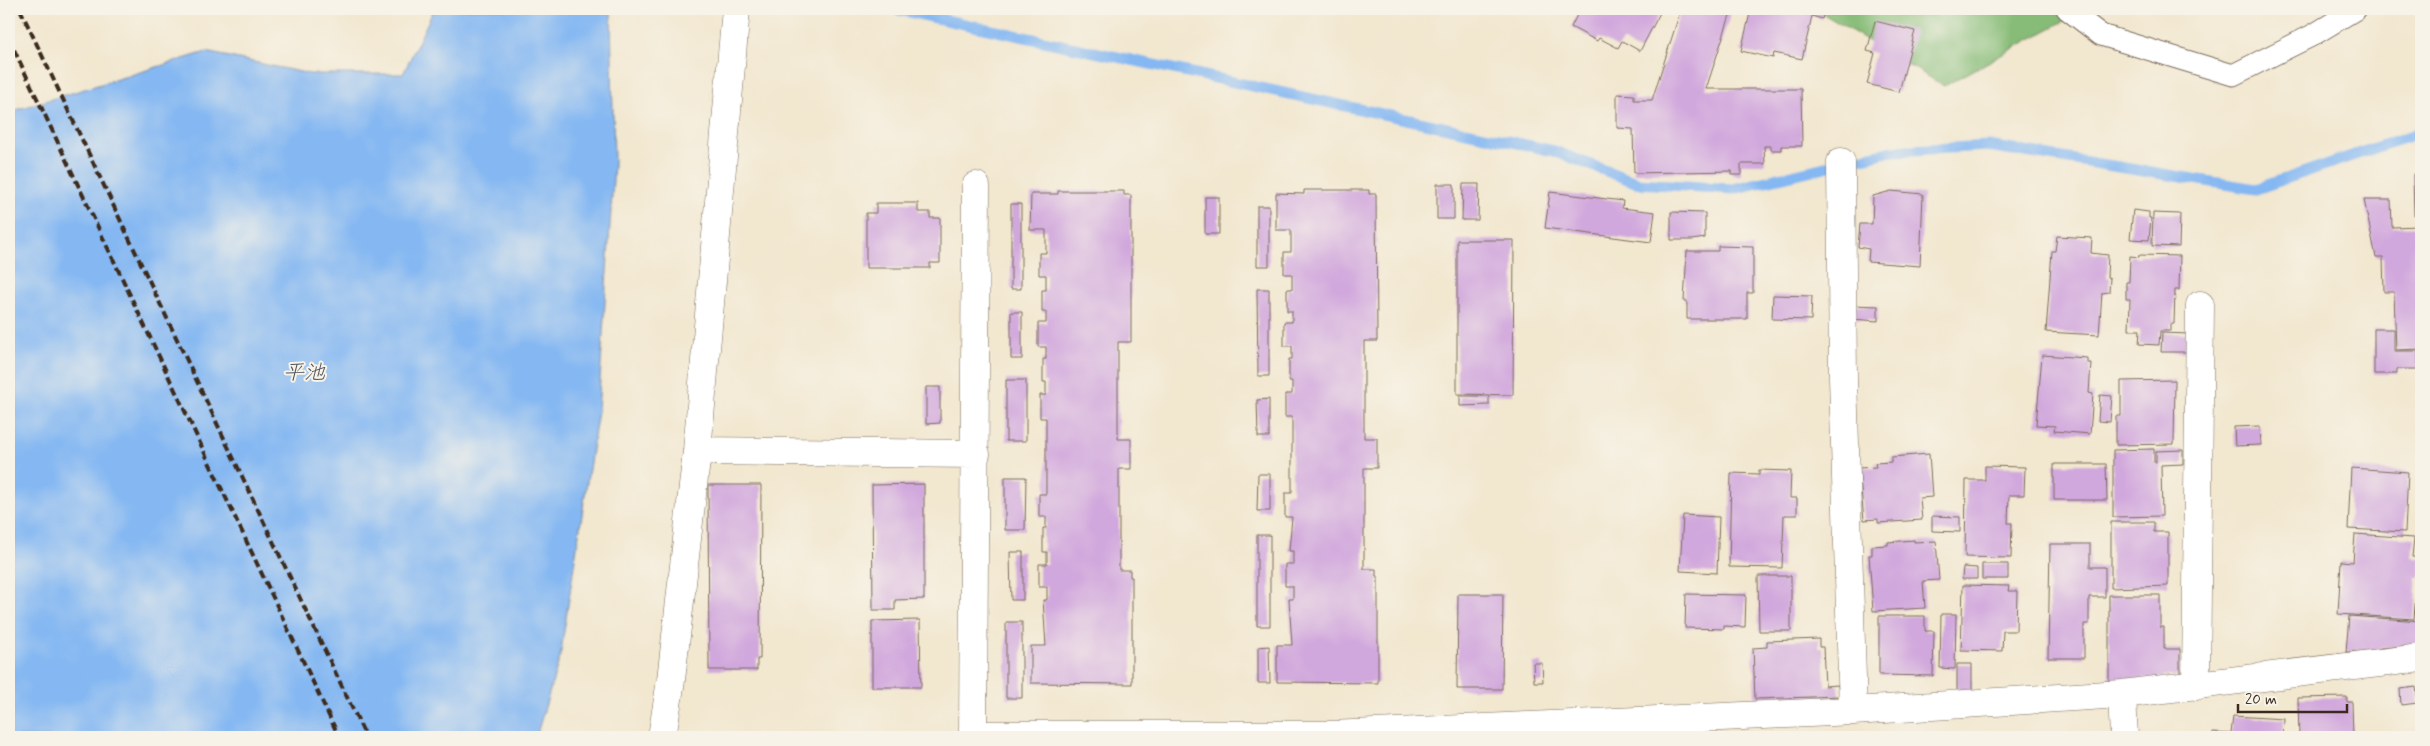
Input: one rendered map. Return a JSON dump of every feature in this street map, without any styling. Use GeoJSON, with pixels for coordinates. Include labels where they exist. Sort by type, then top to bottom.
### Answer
{"type":"FeatureCollection","features":[{"type":"Feature","properties":{"kind":"street"},"geometry":{"type":"LineString","coordinates":[[662,737],[671,680],[696,451],[736,9]]}},
{"type":"Feature","properties":{"kind":"street"},"geometry":{"type":"LineString","coordinates":[[1841,162],[1843,377],[1853,711]]}},
{"type":"Feature","properties":{"kind":"street"},"geometry":{"type":"LineString","coordinates":[[976,186],[973,736],[1331,736],[1853,711],[2122,694],[2421,658]]}},
{"type":"Feature","properties":{"kind":"street"},"geometry":{"type":"LineString","coordinates":[[2196,686],[2200,304]]}},
{"type":"Feature","properties":{"kind":"street"},"geometry":{"type":"LineString","coordinates":[[696,451],[976,454]]}},
{"type":"Feature","properties":{"kind":"street"},"geometry":{"type":"LineString","coordinates":[[2122,694],[2124,737]]}},
{"type":"Feature","properties":{"kind":"lane"},"geometry":{"type":"LineString","coordinates":[[2067,9],[2101,35],[2233,75],[2314,35],[2356,9]]}},
{"type":"Feature","properties":{"kind":"green space"},"geometry":{"type":"Polygon","coordinates":[[[1815,9],[2086,9],[1944,86],[1815,9]]]}},
{"type":"Feature","properties":{"kind":"water","name":"平池"},"geometry":{"type":"Polygon","coordinates":[[[434,9],[611,9],[614,164],[598,411],[560,657],[536,737],[9,737],[9,112],[206,52],[310,74],[403,74],[434,9]]]}},
{"type":"Feature","properties":{"kind":"building"},"geometry":{"type":"Polygon","coordinates":[[[1580,9],[1662,9],[1640,51],[1622,41],[1618,48],[1599,38],[1597,41],[1571,27],[1580,9]]]}},
{"type":"Feature","properties":{"kind":"building"},"geometry":{"type":"Polygon","coordinates":[[[1681,9],[1732,9],[1706,89],[1801,89],[1802,146],[1781,146],[1781,150],[1771,150],[1771,146],[1764,146],[1765,164],[1741,164],[1741,175],[1732,175],[1732,171],[1634,173],[1633,129],[1617,128],[1617,94],[1634,95],[1634,100],[1652,100],[1681,9]]]}},
{"type":"Feature","properties":{"kind":"building"},"geometry":{"type":"Polygon","coordinates":[[[1751,9],[1825,9],[1822,19],[1812,16],[1802,59],[1774,53],[1773,58],[1741,51],[1751,9]]]}},
{"type":"Feature","properties":{"kind":"building"},"geometry":{"type":"Polygon","coordinates":[[[1875,21],[1915,31],[1899,92],[1867,84],[1875,53],[1867,51],[1875,21]]]}},
{"type":"Feature","properties":{"kind":"building"},"geometry":{"type":"Polygon","coordinates":[[[2421,172],[2421,216],[2414,216],[2413,174],[2421,172]]]}},
{"type":"Feature","properties":{"kind":"building"},"geometry":{"type":"Polygon","coordinates":[[[1437,184],[1454,184],[1454,219],[1437,219],[1437,184]]]}},
{"type":"Feature","properties":{"kind":"building"},"geometry":{"type":"Polygon","coordinates":[[[1463,184],[1479,184],[1478,220],[1462,220],[1463,184]]]}},
{"type":"Feature","properties":{"kind":"building"},"geometry":{"type":"Polygon","coordinates":[[[1304,190],[1369,190],[1369,194],[1376,194],[1377,341],[1364,341],[1364,438],[1377,438],[1377,468],[1364,468],[1364,569],[1376,569],[1376,576],[1378,576],[1378,683],[1277,682],[1277,645],[1292,645],[1289,599],[1293,599],[1293,586],[1285,586],[1285,564],[1293,564],[1293,551],[1289,551],[1292,517],[1285,517],[1285,493],[1292,493],[1292,417],[1285,417],[1285,394],[1292,394],[1292,381],[1289,381],[1289,359],[1292,359],[1292,346],[1284,346],[1284,322],[1292,322],[1292,311],[1287,311],[1287,289],[1292,289],[1292,274],[1284,274],[1284,252],[1291,252],[1291,230],[1276,230],[1276,193],[1304,194],[1304,190]]]}},
{"type":"Feature","properties":{"kind":"building"},"geometry":{"type":"Polygon","coordinates":[[[1058,191],[1124,191],[1124,195],[1131,195],[1131,342],[1118,342],[1118,439],[1131,439],[1131,469],[1119,469],[1119,570],[1130,570],[1130,577],[1132,577],[1132,684],[1031,683],[1031,646],[1046,646],[1043,600],[1047,600],[1047,587],[1039,587],[1039,564],[1047,564],[1047,552],[1043,552],[1043,528],[1046,528],[1046,517],[1039,517],[1039,494],[1046,494],[1046,418],[1040,418],[1040,395],[1046,395],[1046,382],[1043,382],[1043,359],[1046,359],[1046,347],[1038,347],[1038,323],[1046,323],[1046,312],[1042,312],[1042,290],[1046,290],[1046,275],[1039,275],[1039,253],[1046,253],[1046,230],[1030,230],[1031,194],[1058,194],[1058,191]]]}},
{"type":"Feature","properties":{"kind":"building"},"geometry":{"type":"Polygon","coordinates":[[[1891,191],[1923,194],[1920,266],[1868,262],[1869,249],[1858,247],[1860,224],[1872,224],[1873,196],[1891,191]]]}},
{"type":"Feature","properties":{"kind":"building"},"geometry":{"type":"Polygon","coordinates":[[[1550,192],[1623,201],[1622,208],[1655,212],[1651,242],[1545,228],[1550,192]]]}},
{"type":"Feature","properties":{"kind":"building"},"geometry":{"type":"Polygon","coordinates":[[[1205,197],[1219,197],[1219,234],[1205,234],[1205,197]]]}},
{"type":"Feature","properties":{"kind":"building"},"geometry":{"type":"Polygon","coordinates":[[[2364,200],[2391,200],[2392,227],[2421,226],[2421,349],[2396,350],[2394,292],[2384,292],[2383,257],[2376,257],[2364,200]]]}},
{"type":"Feature","properties":{"kind":"building"},"geometry":{"type":"Polygon","coordinates":[[[876,203],[918,203],[918,212],[930,212],[930,218],[940,218],[940,263],[930,263],[930,268],[866,268],[866,213],[876,213],[876,203]]]}},
{"type":"Feature","properties":{"kind":"building"},"geometry":{"type":"Polygon","coordinates":[[[1011,204],[1021,204],[1021,289],[1011,289],[1011,204]]]}},
{"type":"Feature","properties":{"kind":"building"},"geometry":{"type":"Polygon","coordinates":[[[1257,206],[1269,206],[1269,266],[1257,266],[1257,206]]]}},
{"type":"Feature","properties":{"kind":"building"},"geometry":{"type":"Polygon","coordinates":[[[2133,210],[2149,212],[2149,218],[2151,218],[2149,240],[2130,239],[2133,210]]]}},
{"type":"Feature","properties":{"kind":"building"},"geometry":{"type":"Polygon","coordinates":[[[1671,212],[1705,213],[1705,238],[1671,240],[1671,212]]]}},
{"type":"Feature","properties":{"kind":"building"},"geometry":{"type":"Polygon","coordinates":[[[2153,213],[2180,214],[2179,247],[2152,246],[2153,213]]]}},
{"type":"Feature","properties":{"kind":"building"},"geometry":{"type":"Polygon","coordinates":[[[2057,236],[2092,238],[2091,253],[2108,255],[2107,277],[2110,278],[2109,292],[2102,293],[2099,335],[2046,332],[2052,251],[2055,251],[2057,236]]]}},
{"type":"Feature","properties":{"kind":"building"},"geometry":{"type":"Polygon","coordinates":[[[1457,240],[1514,240],[1513,395],[1457,394],[1457,240]]]}},
{"type":"Feature","properties":{"kind":"building"},"geometry":{"type":"Polygon","coordinates":[[[1718,246],[1753,247],[1753,293],[1747,293],[1747,319],[1687,319],[1687,301],[1684,301],[1687,251],[1718,251],[1718,246]]]}},
{"type":"Feature","properties":{"kind":"building"},"geometry":{"type":"Polygon","coordinates":[[[2139,255],[2180,256],[2179,290],[2175,290],[2174,324],[2171,324],[2171,331],[2160,331],[2159,345],[2139,344],[2140,330],[2129,330],[2130,299],[2126,299],[2126,282],[2129,282],[2130,256],[2139,257],[2139,255]]]}},
{"type":"Feature","properties":{"kind":"building"},"geometry":{"type":"Polygon","coordinates":[[[1257,289],[1269,289],[1269,376],[1258,376],[1257,289]]]}},
{"type":"Feature","properties":{"kind":"building"},"geometry":{"type":"Polygon","coordinates":[[[1773,295],[1812,296],[1811,320],[1772,319],[1773,295]]]}},
{"type":"Feature","properties":{"kind":"building"},"geometry":{"type":"Polygon","coordinates":[[[1853,305],[1878,306],[1878,321],[1852,319],[1853,305]]]}},
{"type":"Feature","properties":{"kind":"building"},"geometry":{"type":"Polygon","coordinates":[[[1011,312],[1022,312],[1022,359],[1011,359],[1011,312]]]}},
{"type":"Feature","properties":{"kind":"building"},"geometry":{"type":"Polygon","coordinates":[[[2374,329],[2394,329],[2394,351],[2418,351],[2418,369],[2397,369],[2397,374],[2374,374],[2374,329]]]}},
{"type":"Feature","properties":{"kind":"building"},"geometry":{"type":"Polygon","coordinates":[[[2162,333],[2189,334],[2188,352],[2161,352],[2162,333]]]}},
{"type":"Feature","properties":{"kind":"building"},"geometry":{"type":"Polygon","coordinates":[[[2042,355],[2087,358],[2087,363],[2091,363],[2089,393],[2093,394],[2090,434],[2054,431],[2055,426],[2036,425],[2042,355]]]}},
{"type":"Feature","properties":{"kind":"building"},"geometry":{"type":"Polygon","coordinates":[[[1006,380],[1026,380],[1026,441],[1006,441],[1006,380]]]}},
{"type":"Feature","properties":{"kind":"building"},"geometry":{"type":"Polygon","coordinates":[[[2175,380],[2174,444],[2116,445],[2116,416],[2121,416],[2121,381],[2175,380]]]}},
{"type":"Feature","properties":{"kind":"building"},"geometry":{"type":"Polygon","coordinates":[[[926,387],[940,387],[940,423],[926,424],[926,387]]]}},
{"type":"Feature","properties":{"kind":"building"},"geometry":{"type":"Polygon","coordinates":[[[2100,395],[2112,396],[2110,422],[2098,421],[2100,395]]]}},
{"type":"Feature","properties":{"kind":"building"},"geometry":{"type":"Polygon","coordinates":[[[1460,396],[1489,396],[1489,405],[1460,406],[1460,396]]]}},
{"type":"Feature","properties":{"kind":"building"},"geometry":{"type":"Polygon","coordinates":[[[1269,399],[1269,437],[1258,437],[1257,400],[1269,399]]]}},
{"type":"Feature","properties":{"kind":"building"},"geometry":{"type":"Polygon","coordinates":[[[2260,426],[2261,445],[2235,446],[2234,427],[2260,426]]]}},
{"type":"Feature","properties":{"kind":"building"},"geometry":{"type":"Polygon","coordinates":[[[2154,449],[2154,462],[2156,462],[2156,451],[2183,450],[2183,464],[2161,465],[2162,516],[2113,517],[2113,450],[2154,449]]]}},
{"type":"Feature","properties":{"kind":"building"},"geometry":{"type":"Polygon","coordinates":[[[1929,454],[1932,497],[1920,498],[1922,520],[1878,523],[1878,519],[1864,520],[1859,468],[1876,467],[1875,463],[1891,462],[1891,457],[1929,454]]]}},
{"type":"Feature","properties":{"kind":"building"},"geometry":{"type":"Polygon","coordinates":[[[2054,464],[2106,464],[2107,500],[2054,500],[2054,464]]]}},
{"type":"Feature","properties":{"kind":"building"},"geometry":{"type":"Polygon","coordinates":[[[1985,466],[2025,467],[2024,495],[2009,495],[2008,523],[2012,523],[2011,558],[1965,557],[1966,480],[1985,480],[1985,466]]]}},
{"type":"Feature","properties":{"kind":"building"},"geometry":{"type":"Polygon","coordinates":[[[2351,468],[2408,472],[2405,532],[2348,529],[2351,468]]]}},
{"type":"Feature","properties":{"kind":"building"},"geometry":{"type":"Polygon","coordinates":[[[1759,470],[1791,471],[1790,498],[1797,498],[1797,515],[1784,515],[1782,568],[1729,567],[1731,473],[1759,474],[1759,470]]]}},
{"type":"Feature","properties":{"kind":"building"},"geometry":{"type":"Polygon","coordinates":[[[1258,474],[1270,474],[1270,511],[1257,511],[1258,474]]]}},
{"type":"Feature","properties":{"kind":"building"},"geometry":{"type":"Polygon","coordinates":[[[1005,477],[1026,477],[1025,530],[1005,530],[1005,477]]]}},
{"type":"Feature","properties":{"kind":"building"},"geometry":{"type":"Polygon","coordinates":[[[924,484],[924,599],[895,600],[895,610],[873,610],[872,485],[924,484]]]}},
{"type":"Feature","properties":{"kind":"building"},"geometry":{"type":"Polygon","coordinates":[[[708,485],[761,485],[760,659],[757,659],[757,670],[709,670],[708,485]]]}},
{"type":"Feature","properties":{"kind":"building"},"geometry":{"type":"Polygon","coordinates":[[[1683,515],[1719,517],[1717,573],[1680,571],[1683,515]]]}},
{"type":"Feature","properties":{"kind":"building"},"geometry":{"type":"Polygon","coordinates":[[[1932,516],[1960,517],[1960,532],[1932,531],[1932,516]]]}},
{"type":"Feature","properties":{"kind":"building"},"geometry":{"type":"Polygon","coordinates":[[[2111,522],[2154,522],[2154,532],[2168,532],[2168,586],[2111,588],[2111,522]]]}},
{"type":"Feature","properties":{"kind":"building"},"geometry":{"type":"Polygon","coordinates":[[[2355,534],[2414,538],[2412,557],[2421,558],[2421,577],[2417,577],[2414,619],[2338,614],[2341,561],[2353,562],[2355,534]]]}},
{"type":"Feature","properties":{"kind":"building"},"geometry":{"type":"Polygon","coordinates":[[[1257,535],[1270,535],[1270,626],[1257,626],[1257,535]]]}},
{"type":"Feature","properties":{"kind":"building"},"geometry":{"type":"Polygon","coordinates":[[[1914,540],[1914,542],[1936,541],[1939,580],[1923,581],[1925,608],[1873,611],[1869,555],[1872,555],[1872,546],[1888,545],[1888,542],[1914,540]]]}},
{"type":"Feature","properties":{"kind":"building"},"geometry":{"type":"Polygon","coordinates":[[[2050,544],[2090,544],[2090,567],[2105,567],[2105,597],[2089,597],[2089,624],[2084,624],[2084,658],[2048,658],[2050,544]]]}},
{"type":"Feature","properties":{"kind":"building"},"geometry":{"type":"Polygon","coordinates":[[[1010,552],[1023,552],[1023,600],[1011,600],[1010,552]]]}},
{"type":"Feature","properties":{"kind":"building"},"geometry":{"type":"Polygon","coordinates":[[[1982,564],[2008,564],[2008,579],[1982,579],[1982,564]]]}},
{"type":"Feature","properties":{"kind":"building"},"geometry":{"type":"Polygon","coordinates":[[[1963,567],[1977,568],[1977,579],[1962,579],[1963,567]]]}},
{"type":"Feature","properties":{"kind":"building"},"geometry":{"type":"Polygon","coordinates":[[[1758,576],[1791,576],[1791,631],[1759,631],[1758,576]]]}},
{"type":"Feature","properties":{"kind":"building"},"geometry":{"type":"Polygon","coordinates":[[[1963,585],[2009,586],[2008,591],[2017,591],[2016,631],[2003,631],[2002,651],[1961,650],[1963,585]]]}},
{"type":"Feature","properties":{"kind":"building"},"geometry":{"type":"Polygon","coordinates":[[[1458,594],[1503,594],[1502,689],[1457,689],[1458,594]]]}},
{"type":"Feature","properties":{"kind":"building"},"geometry":{"type":"Polygon","coordinates":[[[1686,594],[1746,595],[1745,627],[1724,626],[1724,629],[1685,628],[1686,594]]]}},
{"type":"Feature","properties":{"kind":"building"},"geometry":{"type":"Polygon","coordinates":[[[2109,595],[2160,595],[2160,627],[2164,627],[2164,649],[2180,649],[2180,675],[2109,683],[2109,595]]]}},
{"type":"Feature","properties":{"kind":"building"},"geometry":{"type":"Polygon","coordinates":[[[1941,614],[1956,614],[1955,669],[1940,668],[1941,614]]]}},
{"type":"Feature","properties":{"kind":"building"},"geometry":{"type":"Polygon","coordinates":[[[1879,616],[1925,616],[1925,631],[1934,631],[1933,676],[1879,675],[1879,616]]]}},
{"type":"Feature","properties":{"kind":"building"},"geometry":{"type":"Polygon","coordinates":[[[2349,616],[2421,621],[2421,645],[2380,648],[2380,651],[2346,652],[2349,616]]]}},
{"type":"Feature","properties":{"kind":"building"},"geometry":{"type":"Polygon","coordinates":[[[920,620],[921,687],[872,687],[872,621],[920,620]]]}},
{"type":"Feature","properties":{"kind":"building"},"geometry":{"type":"Polygon","coordinates":[[[1006,622],[1022,622],[1022,698],[1006,698],[1006,622]]]}},
{"type":"Feature","properties":{"kind":"building"},"geometry":{"type":"Polygon","coordinates":[[[1819,639],[1819,647],[1823,647],[1825,686],[1838,685],[1839,696],[1755,699],[1753,648],[1767,647],[1767,641],[1819,639]]]}},
{"type":"Feature","properties":{"kind":"building"},"geometry":{"type":"Polygon","coordinates":[[[1269,646],[1270,683],[1258,683],[1258,647],[1269,646]]]}},
{"type":"Feature","properties":{"kind":"building"},"geometry":{"type":"Polygon","coordinates":[[[1533,663],[1542,663],[1543,682],[1534,682],[1533,663]]]}},
{"type":"Feature","properties":{"kind":"building"},"geometry":{"type":"Polygon","coordinates":[[[1957,664],[1972,664],[1972,693],[1957,693],[1957,664]]]}},
{"type":"Feature","properties":{"kind":"building"},"geometry":{"type":"Polygon","coordinates":[[[2416,687],[2418,703],[2401,705],[2400,689],[2416,687]]]}},
{"type":"Feature","properties":{"kind":"building"},"geometry":{"type":"Polygon","coordinates":[[[2347,697],[2347,702],[2352,702],[2353,737],[2299,737],[2298,698],[2347,697]]]}},
{"type":"Feature","properties":{"kind":"building"},"geometry":{"type":"Polygon","coordinates":[[[2233,716],[2284,719],[2283,737],[2213,737],[2213,733],[2231,734],[2233,716]]]}},
{"type":"Feature","properties":{"kind":"waterway"},"geometry":{"type":"LineString","coordinates":[[895,9],[1554,151],[1638,183],[1733,189],[1892,151],[1988,146],[2256,189],[2421,132]]}},
{"type":"Feature","properties":{"kind":"railway"},"geometry":{"type":"LineString","coordinates":[[20,9],[366,737]]}},
{"type":"Feature","properties":{"kind":"railway"},"geometry":{"type":"LineString","coordinates":[[9,39],[339,737]]}}]}
